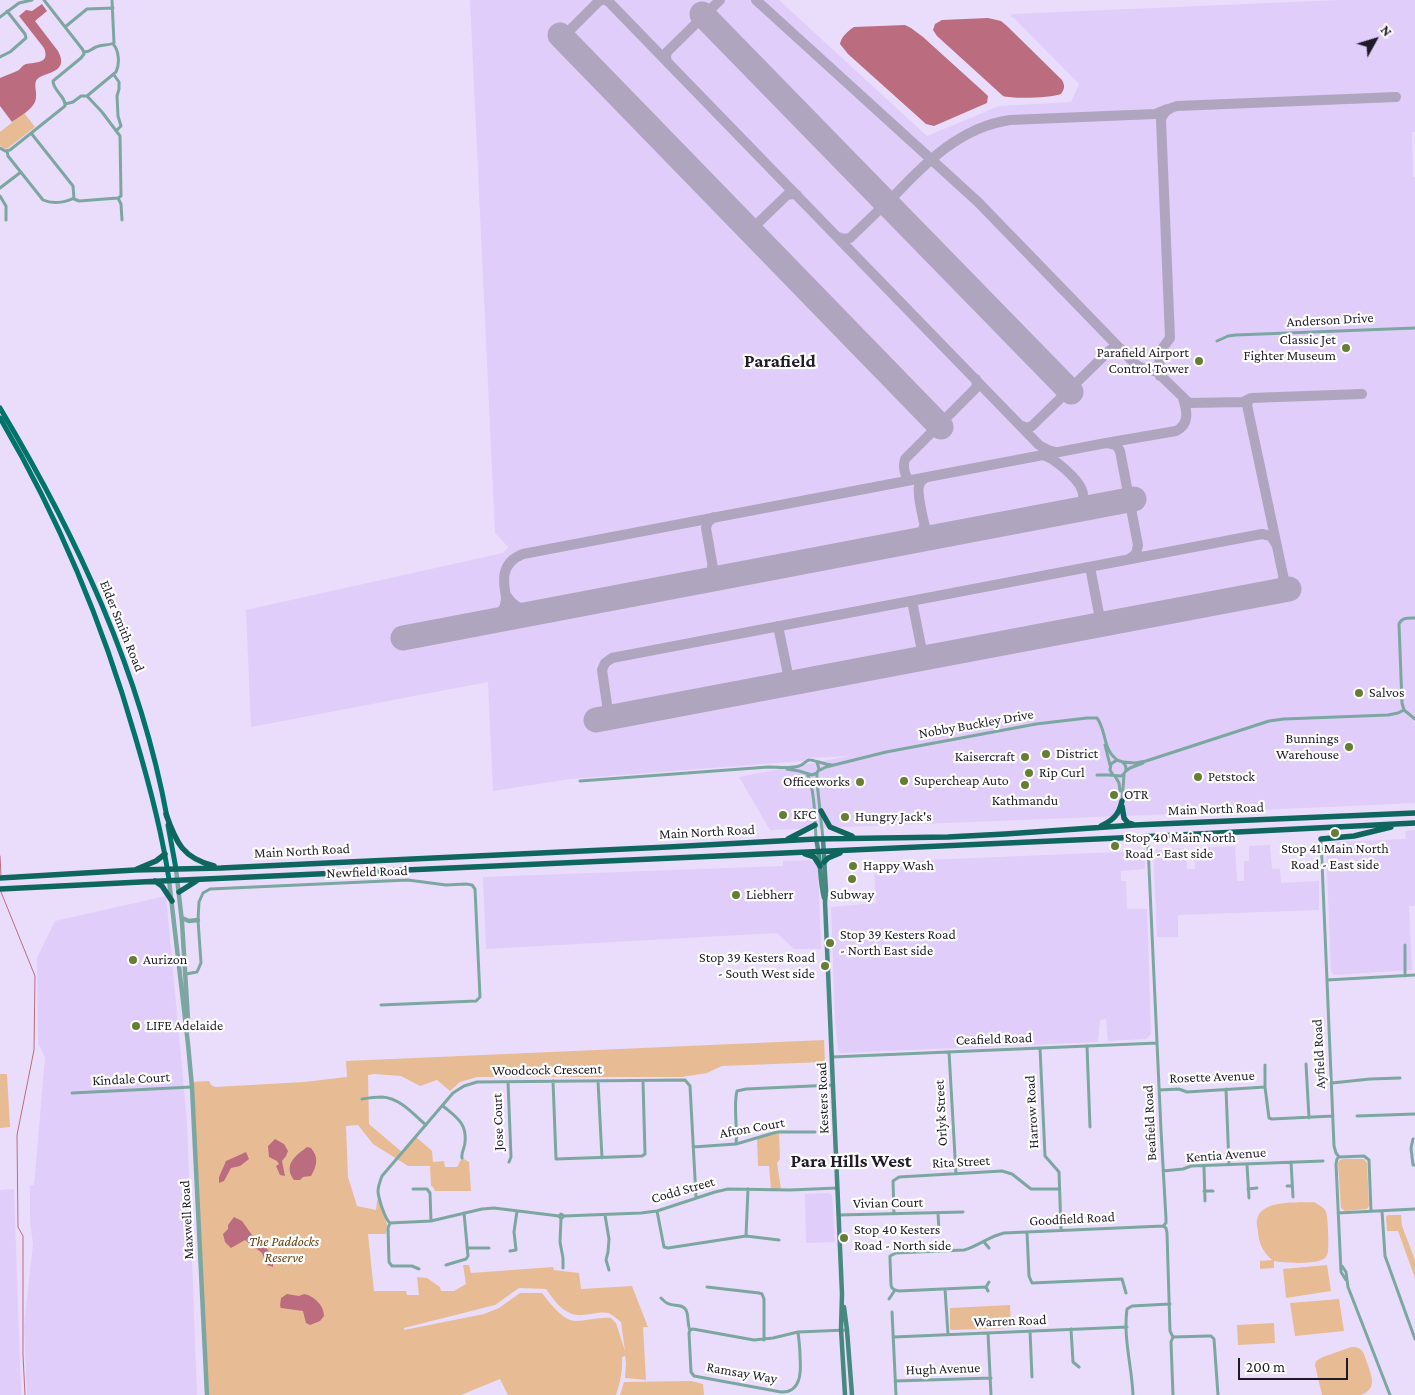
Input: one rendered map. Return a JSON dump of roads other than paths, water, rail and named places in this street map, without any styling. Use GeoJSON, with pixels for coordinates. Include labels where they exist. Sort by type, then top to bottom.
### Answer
{"type":"FeatureCollection","features":[{"type":"Feature","properties":{"kind":"highway"},"geometry":{"type":"LineString","coordinates":[[1122,800],[1124,818],[1128,823],[1135,825]]}},
{"type":"Feature","properties":{"kind":"highway"},"geometry":{"type":"LineString","coordinates":[[1099,827],[1114,819],[1122,800]]}},
{"type":"Feature","properties":{"kind":"highway"},"geometry":{"type":"LineString","coordinates":[[820,810],[830,826],[855,838]]}},
{"type":"Feature","properties":{"kind":"highway","name":"Main North Road"},"geometry":{"type":"LineString","coordinates":[[2,878],[135,870],[220,868],[658,848],[823,838],[957,836],[1135,825],[1415,813]]}},
{"type":"Feature","properties":{"kind":"highway"},"geometry":{"type":"LineString","coordinates":[[166,814],[177,842],[186,853],[202,863],[220,868]]}},
{"type":"Feature","properties":{"kind":"highway","name":"Main North Road"},"geometry":{"type":"LineString","coordinates":[[2,889],[1415,823]]}},
{"type":"Feature","properties":{"kind":"highway"},"geometry":{"type":"LineString","coordinates":[[1320,839],[1354,836],[1403,824]]}},
{"type":"Feature","properties":{"kind":"highway"},"geometry":{"type":"LineString","coordinates":[[784,840],[815,826]]}},
{"type":"Feature","properties":{"kind":"highway"},"geometry":{"type":"LineString","coordinates":[[798,852],[814,857],[822,864],[832,856],[847,850]]}},
{"type":"Feature","properties":{"kind":"highway"},"geometry":{"type":"LineString","coordinates":[[135,870],[156,861],[164,854]]}},
{"type":"Feature","properties":{"kind":"highway"},"geometry":{"type":"LineString","coordinates":[[179,892],[200,879]]}},
{"type":"Feature","properties":{"kind":"highway"},"geometry":{"type":"LineString","coordinates":[[155,881],[162,886],[172,901]]}},
{"type":"Feature","properties":{"kind":"main road","name":"Elder Smith Road"},"geometry":{"type":"LineString","coordinates":[[0,408],[56,506],[114,633],[156,762],[176,869]]}},
{"type":"Feature","properties":{"kind":"main road","name":"Elder Smith Road"},"geometry":{"type":"LineString","coordinates":[[0,418],[54,518],[100,628],[121,686],[149,783],[169,880]]}},
{"type":"Feature","properties":{"kind":"main road"},"geometry":{"type":"LineString","coordinates":[[76,568],[88,574],[84,589]]}},
{"type":"Feature","properties":{"kind":"main road","name":"Kesters Road"},"geometry":{"type":"LineString","coordinates":[[823,838],[821,852],[838,1188],[845,1395]]}},
{"type":"Feature","properties":{"kind":"main road","name":"Kesters Road"},"geometry":{"type":"LineString","coordinates":[[816,839],[821,852]]}},
{"type":"Feature","properties":{"kind":"main road","name":"Kesters Road"},"geometry":{"type":"LineString","coordinates":[[844,1330],[852,1395]]}},
{"type":"Feature","properties":{"kind":"street"},"geometry":{"type":"LineString","coordinates":[[0,16],[18,1],[32,0]]}},
{"type":"Feature","properties":{"kind":"street"},"geometry":{"type":"LineString","coordinates":[[44,0],[84,52]]}},
{"type":"Feature","properties":{"kind":"street"},"geometry":{"type":"LineString","coordinates":[[7,151],[63,108],[65,104],[81,96],[87,96],[114,75],[118,68],[118,52],[113,44],[112,0]]}},
{"type":"Feature","properties":{"kind":"street"},"geometry":{"type":"LineString","coordinates":[[65,27],[87,9],[113,8]]}},
{"type":"Feature","properties":{"kind":"street"},"geometry":{"type":"LineString","coordinates":[[0,56],[10,52],[26,38],[7,11]]}},
{"type":"Feature","properties":{"kind":"street"},"geometry":{"type":"LineString","coordinates":[[84,52],[88,52],[96,47],[113,44]]}},
{"type":"Feature","properties":{"kind":"street"},"geometry":{"type":"LineString","coordinates":[[65,104],[65,100],[54,87],[53,81],[81,58],[84,52]]}},
{"type":"Feature","properties":{"kind":"street"},"geometry":{"type":"LineString","coordinates":[[114,75],[119,82],[120,89],[117,96],[120,126],[117,130]]}},
{"type":"Feature","properties":{"kind":"street"},"geometry":{"type":"LineString","coordinates":[[87,96],[117,130],[121,138],[121,196],[118,198]]}},
{"type":"Feature","properties":{"kind":"street"},"geometry":{"type":"LineString","coordinates":[[31,133],[73,186],[74,198]]}},
{"type":"Feature","properties":{"kind":"street"},"geometry":{"type":"LineString","coordinates":[[0,148],[3,151],[7,151]]}},
{"type":"Feature","properties":{"kind":"street"},"geometry":{"type":"LineString","coordinates":[[7,151],[8,156],[20,172],[45,201],[65,202],[74,198],[79,200],[118,198]]}},
{"type":"Feature","properties":{"kind":"street"},"geometry":{"type":"LineString","coordinates":[[0,188],[20,172]]}},
{"type":"Feature","properties":{"kind":"street"},"geometry":{"type":"LineString","coordinates":[[0,196],[6,206],[6,220]]}},
{"type":"Feature","properties":{"kind":"street"},"geometry":{"type":"LineString","coordinates":[[118,198],[121,204],[122,220]]}},
{"type":"Feature","properties":{"kind":"street","name":"Anderson Drive"},"geometry":{"type":"LineString","coordinates":[[1217,341],[1236,335],[1415,328]]}},
{"type":"Feature","properties":{"kind":"street"},"geometry":{"type":"LineString","coordinates":[[1415,618],[1405,618],[1399,624],[1402,703],[1404,710],[1415,718]]}},
{"type":"Feature","properties":{"kind":"street"},"geometry":{"type":"LineString","coordinates":[[1146,761],[1135,763],[1113,762],[1097,775],[1119,777],[1130,768],[1146,761],[1269,721],[1388,715],[1404,710]]}},
{"type":"Feature","properties":{"kind":"street","name":"Nobby Buckley Drive"},"geometry":{"type":"LineString","coordinates":[[817,772],[835,765],[905,748],[1036,724],[1087,718],[1094,718],[1100,722],[1110,754],[1121,761]]}},
{"type":"Feature","properties":{"kind":"street","name":"Nobby Buckley Drive"},"geometry":{"type":"LineString","coordinates":[[1105,742],[1110,766]]}},
{"type":"Feature","properties":{"kind":"street"},"geometry":{"type":"LineString","coordinates":[[580,781],[794,767],[804,764],[809,760],[816,762],[819,767],[817,772],[812,775],[779,768]]}},
{"type":"Feature","properties":{"kind":"street"},"geometry":{"type":"LineString","coordinates":[[1121,761],[1126,766],[1122,800]]}},
{"type":"Feature","properties":{"kind":"street","name":"Nobby Buckley Drive"},"geometry":{"type":"LineString","coordinates":[[816,762],[825,765],[835,765]]}},
{"type":"Feature","properties":{"kind":"street"},"geometry":{"type":"LineString","coordinates":[[804,764],[806,774]]}},
{"type":"Feature","properties":{"kind":"street"},"geometry":{"type":"LineString","coordinates":[[1110,766],[1110,772],[1119,782],[1122,800]]}},
{"type":"Feature","properties":{"kind":"street","name":"Kesters Road"},"geometry":{"type":"LineString","coordinates":[[817,772],[823,838]]}},
{"type":"Feature","properties":{"kind":"street","name":"Kesters Road"},"geometry":{"type":"LineString","coordinates":[[806,774],[809,777],[812,792],[816,839]]}},
{"type":"Feature","properties":{"kind":"street","name":"Ayfield Road"},"geometry":{"type":"LineString","coordinates":[[1320,839],[1335,1150],[1339,1157],[1336,1164],[1342,1274],[1346,1280],[1389,1395]]}},
{"type":"Feature","properties":{"kind":"street","name":"Beafield Road"},"geometry":{"type":"LineString","coordinates":[[1148,846],[1166,1219],[1166,1223],[1163,1226],[1167,1230],[1170,1331],[1173,1338],[1170,1342],[1173,1395]]}},
{"type":"Feature","properties":{"kind":"street","name":"Maxwell Road"},"geometry":{"type":"LineString","coordinates":[[176,869],[186,974],[188,1044]]}},
{"type":"Feature","properties":{"kind":"street","name":"Maxwell Road"},"geometry":{"type":"LineString","coordinates":[[169,880],[192,1087],[206,1395]]}},
{"type":"Feature","properties":{"kind":"street","name":"Newfield Road"},"geometry":{"type":"LineString","coordinates":[[186,974],[197,972],[201,963],[198,902],[203,893],[210,889],[408,880],[446,886],[472,885],[475,889],[480,997],[476,1000],[381,1005]]}},
{"type":"Feature","properties":{"kind":"street"},"geometry":{"type":"LineString","coordinates":[[182,918],[189,921],[198,920]]}},
{"type":"Feature","properties":{"kind":"street"},"geometry":{"type":"LineString","coordinates":[[176,938],[183,938]]}},
{"type":"Feature","properties":{"kind":"street"},"geometry":{"type":"LineString","coordinates":[[1405,945],[1406,976]]}},
{"type":"Feature","properties":{"kind":"street"},"geometry":{"type":"LineString","coordinates":[[180,974],[186,974]]}},
{"type":"Feature","properties":{"kind":"street"},"geometry":{"type":"LineString","coordinates":[[1327,980],[1415,976]]}},
{"type":"Feature","properties":{"kind":"street","name":"Ceafield Road"},"geometry":{"type":"LineString","coordinates":[[832,1057],[1157,1043]]}},
{"type":"Feature","properties":{"kind":"street"},"geometry":{"type":"LineString","coordinates":[[1087,1046],[1090,1126]]}},
{"type":"Feature","properties":{"kind":"street","name":"Harrow Road"},"geometry":{"type":"LineString","coordinates":[[1040,1048],[1045,1156],[1059,1172],[1061,1230]]}},
{"type":"Feature","properties":{"kind":"street","name":"Orlyk Street"},"geometry":{"type":"LineString","coordinates":[[949,1052],[956,1174]]}},
{"type":"Feature","properties":{"kind":"street"},"geometry":{"type":"LineString","coordinates":[[1306,1064],[1309,1118]]}},
{"type":"Feature","properties":{"kind":"street"},"geometry":{"type":"LineString","coordinates":[[1265,1065],[1265,1087],[1269,1118],[1333,1116]]}},
{"type":"Feature","properties":{"kind":"street"},"geometry":{"type":"LineString","coordinates":[[1332,1083],[1400,1078]]}},
{"type":"Feature","properties":{"kind":"street","name":"Woodcock Crescent"},"geometry":{"type":"LineString","coordinates":[[390,1223],[386,1220],[379,1196],[380,1182],[386,1171],[453,1093],[464,1086],[477,1082],[685,1080],[690,1086],[696,1198]]}},
{"type":"Feature","properties":{"kind":"street"},"geometry":{"type":"LineString","coordinates":[[553,1081],[556,1159],[642,1156],[645,1154],[643,1081]]}},
{"type":"Feature","properties":{"kind":"street"},"geometry":{"type":"LineString","coordinates":[[598,1081],[602,1158]]}},
{"type":"Feature","properties":{"kind":"street","name":"Jose Court"},"geometry":{"type":"LineString","coordinates":[[508,1082],[511,1157],[509,1162]]}},
{"type":"Feature","properties":{"kind":"street"},"geometry":{"type":"LineString","coordinates":[[736,1144],[735,1100],[737,1091],[833,1085]]}},
{"type":"Feature","properties":{"kind":"street","name":"Kindale Court"},"geometry":{"type":"LineString","coordinates":[[72,1093],[192,1087]]}},
{"type":"Feature","properties":{"kind":"street","name":"Rosette Avenue"},"geometry":{"type":"LineString","coordinates":[[1159,1090],[1179,1089],[1187,1092],[1265,1087]]}},
{"type":"Feature","properties":{"kind":"street"},"geometry":{"type":"LineString","coordinates":[[1226,1089],[1229,1165]]}},
{"type":"Feature","properties":{"kind":"street"},"geometry":{"type":"LineString","coordinates":[[362,1098],[390,1098],[400,1103],[426,1125]]}},
{"type":"Feature","properties":{"kind":"street"},"geometry":{"type":"LineString","coordinates":[[443,1106],[458,1118],[465,1130],[462,1158]]}},
{"type":"Feature","properties":{"kind":"street"},"geometry":{"type":"LineString","coordinates":[[1357,1116],[1415,1114]]}},
{"type":"Feature","properties":{"kind":"street","name":"Afton Court"},"geometry":{"type":"LineString","coordinates":[[693,1147],[736,1144],[777,1132],[815,1132]]}},
{"type":"Feature","properties":{"kind":"street"},"geometry":{"type":"LineString","coordinates":[[1413,1139],[1411,1148],[1413,1165],[1415,1165]]}},
{"type":"Feature","properties":{"kind":"street"},"geometry":{"type":"LineString","coordinates":[[1339,1157],[1364,1156],[1369,1160],[1372,1211]]}},
{"type":"Feature","properties":{"kind":"street","name":"Kentia Avenue"},"geometry":{"type":"LineString","coordinates":[[1163,1171],[1183,1169],[1191,1166],[1323,1161]]}},
{"type":"Feature","properties":{"kind":"street"},"geometry":{"type":"LineString","coordinates":[[1291,1162],[1293,1197]]}},
{"type":"Feature","properties":{"kind":"street"},"geometry":{"type":"LineString","coordinates":[[1247,1165],[1249,1198]]}},
{"type":"Feature","properties":{"kind":"street"},"geometry":{"type":"LineString","coordinates":[[1204,1167],[1205,1201]]}},
{"type":"Feature","properties":{"kind":"street","name":"Rita Street"},"geometry":{"type":"LineString","coordinates":[[894,1214],[893,1181],[899,1177],[1002,1171],[1012,1174],[1031,1189],[1059,1190]]}},
{"type":"Feature","properties":{"kind":"street"},"geometry":{"type":"LineString","coordinates":[[1287,1186],[1292,1186]]}},
{"type":"Feature","properties":{"kind":"street","name":"Codd Street"},"geometry":{"type":"LineString","coordinates":[[390,1223],[430,1221],[494,1208],[561,1217],[657,1210],[722,1190],[838,1188]]}},
{"type":"Feature","properties":{"kind":"street"},"geometry":{"type":"LineString","coordinates":[[1248,1189],[1257,1188]]}},
{"type":"Feature","properties":{"kind":"street"},"geometry":{"type":"LineString","coordinates":[[413,1189],[427,1189],[430,1193],[430,1221]]}},
{"type":"Feature","properties":{"kind":"street"},"geometry":{"type":"LineString","coordinates":[[746,1236],[748,1190]]}},
{"type":"Feature","properties":{"kind":"street"},"geometry":{"type":"LineString","coordinates":[[1204,1191],[1213,1191]]}},
{"type":"Feature","properties":{"kind":"street"},"geometry":{"type":"LineString","coordinates":[[1338,1213],[1415,1209]]}},
{"type":"Feature","properties":{"kind":"street"},"geometry":{"type":"LineString","coordinates":[[657,1210],[664,1247],[668,1248],[746,1236],[780,1240]]}},
{"type":"Feature","properties":{"kind":"street"},"geometry":{"type":"LineString","coordinates":[[1382,1210],[1385,1256],[1415,1339]]}},
{"type":"Feature","properties":{"kind":"street"},"geometry":{"type":"LineString","coordinates":[[510,1251],[516,1250],[514,1232],[517,1211]]}},
{"type":"Feature","properties":{"kind":"street","name":"Vivian Court"},"geometry":{"type":"LineString","coordinates":[[839,1215],[962,1212]]}},
{"type":"Feature","properties":{"kind":"street"},"geometry":{"type":"LineString","coordinates":[[446,1265],[466,1259],[468,1256],[464,1213]]}},
{"type":"Feature","properties":{"kind":"street","name":"Vivian Court"},"geometry":{"type":"LineString","coordinates":[[938,1213],[939,1231]]}},
{"type":"Feature","properties":{"kind":"street"},"geometry":{"type":"LineString","coordinates":[[605,1214],[609,1239],[606,1260],[609,1270]]}},
{"type":"Feature","properties":{"kind":"street"},"geometry":{"type":"LineString","coordinates":[[561,1217],[560,1242],[563,1268]]}},
{"type":"Feature","properties":{"kind":"street"},"geometry":{"type":"LineString","coordinates":[[390,1223],[388,1228],[389,1262],[392,1266],[412,1266],[418,1270]]}},
{"type":"Feature","properties":{"kind":"street","name":"Goodfield Road"},"geometry":{"type":"LineString","coordinates":[[895,1290],[891,1285],[890,1259],[892,1254],[896,1253],[964,1250],[1004,1233],[1163,1226]]}},
{"type":"Feature","properties":{"kind":"street"},"geometry":{"type":"LineString","coordinates":[[1027,1232],[1029,1280],[1032,1283],[1122,1279],[1126,1293]]}},
{"type":"Feature","properties":{"kind":"street"},"geometry":{"type":"LineString","coordinates":[[984,1242],[989,1248]]}},
{"type":"Feature","properties":{"kind":"street"},"geometry":{"type":"LineString","coordinates":[[467,1248],[489,1248]]}},
{"type":"Feature","properties":{"kind":"street"},"geometry":{"type":"LineString","coordinates":[[889,1298],[895,1290],[988,1289],[989,1282]]}},
{"type":"Feature","properties":{"kind":"street"},"geometry":{"type":"LineString","coordinates":[[707,1287],[762,1294],[764,1298],[764,1340]]}},
{"type":"Feature","properties":{"kind":"street"},"geometry":{"type":"LineString","coordinates":[[945,1289],[948,1334]]}},
{"type":"Feature","properties":{"kind":"street"},"geometry":{"type":"LineString","coordinates":[[661,1298],[666,1303],[679,1306],[686,1311],[687,1326],[690,1330],[698,1329],[754,1340],[764,1340],[798,1332],[844,1330]]}},
{"type":"Feature","properties":{"kind":"street"},"geometry":{"type":"LineString","coordinates":[[1133,1395],[1132,1373],[1128,1357],[1126,1313],[1128,1308],[1132,1306],[1170,1304]]}},
{"type":"Feature","properties":{"kind":"street"},"geometry":{"type":"LineString","coordinates":[[892,1312],[896,1395]]}},
{"type":"Feature","properties":{"kind":"street","name":"Warren Road"},"geometry":{"type":"LineString","coordinates":[[894,1337],[1127,1327]]}},
{"type":"Feature","properties":{"kind":"street"},"geometry":{"type":"LineString","coordinates":[[1071,1329],[1072,1362],[1079,1367]]}},
{"type":"Feature","properties":{"kind":"street","name":"Ramsay Way"},"geometry":{"type":"LineString","coordinates":[[690,1330],[688,1337],[691,1372],[694,1376],[785,1392],[796,1386],[800,1377],[798,1332]]}},
{"type":"Feature","properties":{"kind":"street"},"geometry":{"type":"LineString","coordinates":[[1030,1331],[1032,1377]]}},
{"type":"Feature","properties":{"kind":"street"},"geometry":{"type":"LineString","coordinates":[[988,1333],[992,1395]]}},
{"type":"Feature","properties":{"kind":"street"},"geometry":{"type":"LineString","coordinates":[[1173,1338],[1211,1336],[1214,1339],[1218,1395]]}},
{"type":"Feature","properties":{"kind":"street","name":"Hugh Avenue"},"geometry":{"type":"LineString","coordinates":[[895,1381],[990,1378]]}},
{"type":"Feature","properties":{"kind":"waterway"},"geometry":{"type":"LineString","coordinates":[[0,856],[1,876]]}},
{"type":"Feature","properties":{"kind":"waterway"},"geometry":{"type":"LineString","coordinates":[[1,892],[35,976],[34,1050],[17,1135],[18,1227],[23,1236],[25,1395]]}},
{"type":"Feature","properties":{"kind":"place","name":"Classic Jet Fighter Museum"},"geometry":{"type":"Point","coordinates":[1346,348]}},
{"type":"Feature","properties":{"kind":"place","name":"Parafield Airport Control Tower"},"geometry":{"type":"Point","coordinates":[1199,361]}},
{"type":"Feature","properties":{"kind":"place","name":"Salvos"},"geometry":{"type":"Point","coordinates":[1359,693]}},
{"type":"Feature","properties":{"kind":"place","name":"Bunnings Warehouse"},"geometry":{"type":"Point","coordinates":[1349,747]}},
{"type":"Feature","properties":{"kind":"place","name":"District"},"geometry":{"type":"Point","coordinates":[1046,754]}},
{"type":"Feature","properties":{"kind":"place","name":"Kaisercraft"},"geometry":{"type":"Point","coordinates":[1025,757]}},
{"type":"Feature","properties":{"kind":"place","name":"Rip Curl"},"geometry":{"type":"Point","coordinates":[1029,773]}},
{"type":"Feature","properties":{"kind":"place","name":"Petstock"},"geometry":{"type":"Point","coordinates":[1198,777]}},
{"type":"Feature","properties":{"kind":"place","name":"Supercheap Auto"},"geometry":{"type":"Point","coordinates":[904,781]}},
{"type":"Feature","properties":{"kind":"place","name":"Officeworks"},"geometry":{"type":"Point","coordinates":[860,782]}},
{"type":"Feature","properties":{"kind":"place","name":"Kathmandu"},"geometry":{"type":"Point","coordinates":[1025,785]}},
{"type":"Feature","properties":{"kind":"place","name":"OTR"},"geometry":{"type":"Point","coordinates":[1114,795]}},
{"type":"Feature","properties":{"kind":"place","name":"KFC"},"geometry":{"type":"Point","coordinates":[783,815]}},
{"type":"Feature","properties":{"kind":"place","name":"Hungry Jack's"},"geometry":{"type":"Point","coordinates":[845,817]}},
{"type":"Feature","properties":{"kind":"place","name":"Stop 41 Main North Road - East side"},"geometry":{"type":"Point","coordinates":[1335,833]}},
{"type":"Feature","properties":{"kind":"place","name":"Stop 40 Main North Road - East side"},"geometry":{"type":"Point","coordinates":[1115,846]}},
{"type":"Feature","properties":{"kind":"place","name":"Happy Wash"},"geometry":{"type":"Point","coordinates":[853,866]}},
{"type":"Feature","properties":{"kind":"place","name":"Subway"},"geometry":{"type":"Point","coordinates":[852,879]}},
{"type":"Feature","properties":{"kind":"place","name":"Liebherr"},"geometry":{"type":"Point","coordinates":[736,895]}},
{"type":"Feature","properties":{"kind":"place","name":"Stop 39 Kesters Road - North East side"},"geometry":{"type":"Point","coordinates":[830,943]}},
{"type":"Feature","properties":{"kind":"place","name":"Aurizon"},"geometry":{"type":"Point","coordinates":[133,960]}},
{"type":"Feature","properties":{"kind":"place","name":"Stop 39 Kesters Road - South West side"},"geometry":{"type":"Point","coordinates":[825,966]}},
{"type":"Feature","properties":{"kind":"place","name":"LIFE Adelaide"},"geometry":{"type":"Point","coordinates":[136,1026]}},
{"type":"Feature","properties":{"kind":"place","name":"Stop 40 Kesters Road - North side"},"geometry":{"type":"Point","coordinates":[844,1238]}},
{"type":"Feature","properties":{"kind":"district","name":"Parafield"},"geometry":{"type":"Point","coordinates":[780,361]}},
{"type":"Feature","properties":{"kind":"district","name":"Para Hills West"},"geometry":{"type":"Point","coordinates":[851,1161]}},
{"type":"Feature","properties":{"kind":"park label","name":"The Paddocks Reserve"},"geometry":{"type":"Point","coordinates":[284,1250]}}]}
